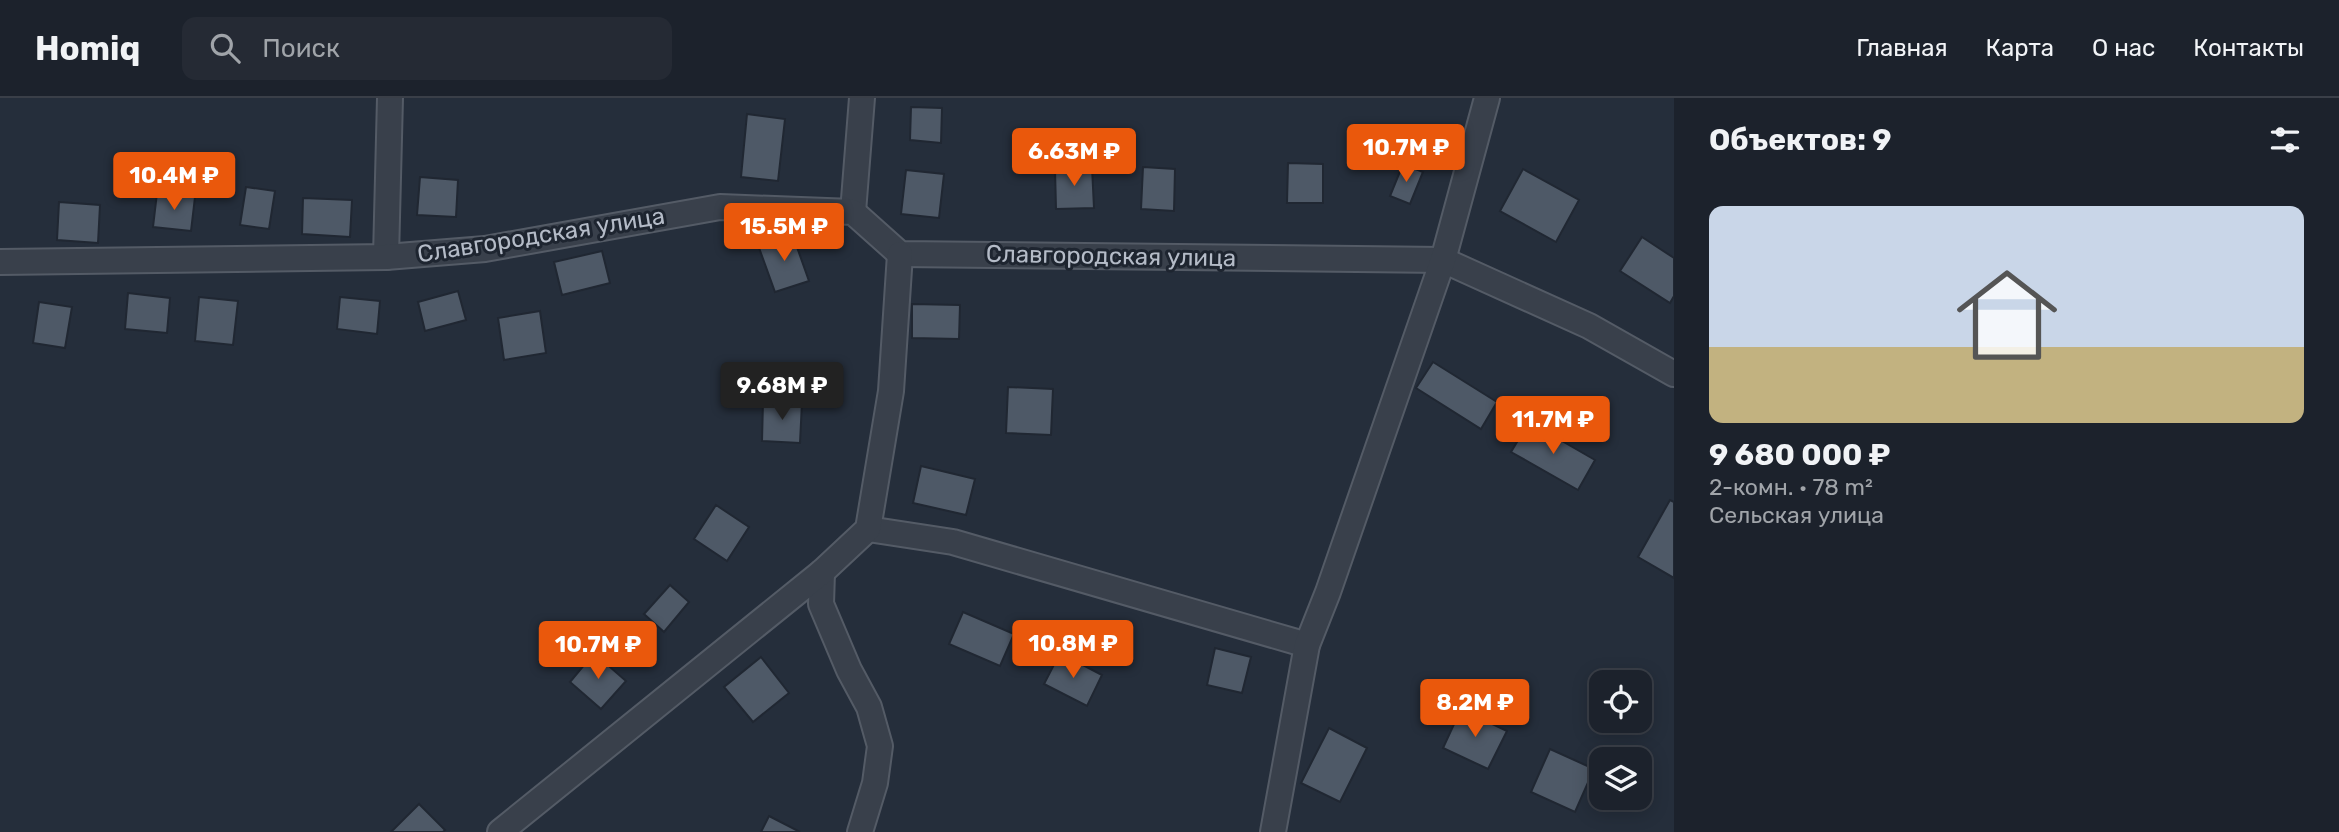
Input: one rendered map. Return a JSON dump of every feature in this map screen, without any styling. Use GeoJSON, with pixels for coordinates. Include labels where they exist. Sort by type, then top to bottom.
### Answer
{"type":"FeatureCollection","features":[{"type":"Feature","properties":{"kind":"street"},"geometry":{"type":"LineString","coordinates":[[386,257],[390,98]]}},
{"type":"Feature","properties":{"kind":"street"},"geometry":{"type":"LineString","coordinates":[[500,832],[822,572],[868,529],[891,391],[900,254],[853,212],[862,98]]}},
{"type":"Feature","properties":{"kind":"street"},"geometry":{"type":"LineString","coordinates":[[1280,829],[1307,645],[1328,592],[1443,260],[1487,98]]}},
{"type":"Feature","properties":{"kind":"street","name":"Славгородская улица"},"geometry":{"type":"LineString","coordinates":[[0,262],[386,257],[485,249],[720,206],[853,212]]}},
{"type":"Feature","properties":{"kind":"street","name":"Славгородская улица"},"geometry":{"type":"LineString","coordinates":[[900,254],[1443,260]]}},
{"type":"Feature","properties":{"kind":"street"},"geometry":{"type":"LineString","coordinates":[[1443,260],[1589,326],[1674,374]]}},
{"type":"Feature","properties":{"kind":"street"},"geometry":{"type":"LineString","coordinates":[[868,529],[953,542],[1307,645]]}},
{"type":"Feature","properties":{"kind":"street"},"geometry":{"type":"LineString","coordinates":[[822,572],[821,604],[849,670],[869,707],[880,746],[875,783],[860,832]]}},
{"type":"Feature","properties":{"kind":"building"},"geometry":{"type":"Polygon","coordinates":[[[911,107],[942,108],[941,143],[910,140],[911,107]]]}},
{"type":"Feature","properties":{"kind":"building"},"geometry":{"type":"Polygon","coordinates":[[[747,114],[785,119],[778,181],[741,177],[747,114]]]}},
{"type":"Feature","properties":{"kind":"building"},"geometry":{"type":"Polygon","coordinates":[[[1288,163],[1323,164],[1323,203],[1287,203],[1288,163]]]}},
{"type":"Feature","properties":{"kind":"building"},"geometry":{"type":"Polygon","coordinates":[[[1403,164],[1423,172],[1410,204],[1390,196],[1403,164]]]}},
{"type":"Feature","properties":{"kind":"building"},"geometry":{"type":"Polygon","coordinates":[[[1092,167],[1094,208],[1056,209],[1055,169],[1092,167]]]}},
{"type":"Feature","properties":{"kind":"building"},"geometry":{"type":"Polygon","coordinates":[[[1143,167],[1175,169],[1174,211],[1141,209],[1143,167]]]}},
{"type":"Feature","properties":{"kind":"building"},"geometry":{"type":"Polygon","coordinates":[[[1523,169],[1579,200],[1556,242],[1500,211],[1523,169]]]}},
{"type":"Feature","properties":{"kind":"building"},"geometry":{"type":"Polygon","coordinates":[[[906,170],[944,174],[939,218],[901,214],[906,170]]]}},
{"type":"Feature","properties":{"kind":"building"},"geometry":{"type":"Polygon","coordinates":[[[420,177],[458,180],[456,217],[417,215],[420,177]]]}},
{"type":"Feature","properties":{"kind":"building"},"geometry":{"type":"Polygon","coordinates":[[[246,187],[275,191],[269,229],[240,225],[246,187]]]}},
{"type":"Feature","properties":{"kind":"building"},"geometry":{"type":"Polygon","coordinates":[[[157,193],[195,197],[191,231],[153,227],[157,193]]]}},
{"type":"Feature","properties":{"kind":"building"},"geometry":{"type":"Polygon","coordinates":[[[303,198],[352,200],[350,237],[302,234],[303,198]]]}},
{"type":"Feature","properties":{"kind":"building"},"geometry":{"type":"Polygon","coordinates":[[[59,202],[100,205],[98,243],[57,240],[59,202]]]}},
{"type":"Feature","properties":{"kind":"building"},"geometry":{"type":"Polygon","coordinates":[[[792,233],[809,281],[775,292],[758,245],[792,233]]]}},
{"type":"Feature","properties":{"kind":"building"},"geometry":{"type":"Polygon","coordinates":[[[1642,237],[1674,258],[1674,296],[1670,303],[1620,271],[1642,237]]]}},
{"type":"Feature","properties":{"kind":"building"},"geometry":{"type":"Polygon","coordinates":[[[602,251],[610,283],[562,295],[554,262],[602,251]]]}},
{"type":"Feature","properties":{"kind":"building"},"geometry":{"type":"Polygon","coordinates":[[[458,291],[466,320],[425,331],[418,302],[458,291]]]}},
{"type":"Feature","properties":{"kind":"building"},"geometry":{"type":"Polygon","coordinates":[[[128,293],[170,298],[167,333],[125,329],[128,293]]]}},
{"type":"Feature","properties":{"kind":"building"},"geometry":{"type":"Polygon","coordinates":[[[199,297],[238,301],[233,345],[195,341],[199,297]]]}},
{"type":"Feature","properties":{"kind":"building"},"geometry":{"type":"Polygon","coordinates":[[[340,297],[380,301],[377,334],[337,329],[340,297]]]}},
{"type":"Feature","properties":{"kind":"building"},"geometry":{"type":"Polygon","coordinates":[[[39,302],[72,307],[65,348],[33,343],[39,302]]]}},
{"type":"Feature","properties":{"kind":"building"},"geometry":{"type":"Polygon","coordinates":[[[912,304],[960,305],[959,339],[912,338],[912,304]]]}},
{"type":"Feature","properties":{"kind":"building"},"geometry":{"type":"Polygon","coordinates":[[[540,311],[546,353],[504,360],[498,318],[540,311]]]}},
{"type":"Feature","properties":{"kind":"building"},"geometry":{"type":"Polygon","coordinates":[[[1433,362],[1497,402],[1481,429],[1416,388],[1433,362]]]}},
{"type":"Feature","properties":{"kind":"building"},"geometry":{"type":"Polygon","coordinates":[[[1008,387],[1053,389],[1051,435],[1006,433],[1008,387]]]}},
{"type":"Feature","properties":{"kind":"building"},"geometry":{"type":"Polygon","coordinates":[[[763,401],[802,402],[800,443],[762,441],[763,401]]]}},
{"type":"Feature","properties":{"kind":"building"},"geometry":{"type":"Polygon","coordinates":[[[1529,422],[1595,460],[1578,490],[1511,452],[1529,422]]]}},
{"type":"Feature","properties":{"kind":"building"},"geometry":{"type":"Polygon","coordinates":[[[921,466],[975,479],[966,515],[913,503],[921,466]]]}},
{"type":"Feature","properties":{"kind":"building"},"geometry":{"type":"Polygon","coordinates":[[[1670,500],[1674,502],[1674,578],[1638,557],[1670,500]]]}},
{"type":"Feature","properties":{"kind":"building"},"geometry":{"type":"Polygon","coordinates":[[[716,505],[749,527],[727,561],[694,539],[716,505]]]}},
{"type":"Feature","properties":{"kind":"building"},"geometry":{"type":"Polygon","coordinates":[[[670,585],[689,602],[664,632],[644,614],[670,585]]]}},
{"type":"Feature","properties":{"kind":"building"},"geometry":{"type":"Polygon","coordinates":[[[963,612],[1014,634],[1000,666],[949,644],[963,612]]]}},
{"type":"Feature","properties":{"kind":"building"},"geometry":{"type":"Polygon","coordinates":[[[1215,648],[1251,657],[1242,693],[1207,685],[1215,648]]]}},
{"type":"Feature","properties":{"kind":"building"},"geometry":{"type":"Polygon","coordinates":[[[594,653],[626,681],[601,709],[570,682],[594,653]]]}},
{"type":"Feature","properties":{"kind":"building"},"geometry":{"type":"Polygon","coordinates":[[[1060,653],[1102,675],[1087,706],[1044,684],[1060,653]]]}},
{"type":"Feature","properties":{"kind":"building"},"geometry":{"type":"Polygon","coordinates":[[[761,657],[789,693],[753,722],[724,687],[761,657]]]}},
{"type":"Feature","properties":{"kind":"building"},"geometry":{"type":"Polygon","coordinates":[[[1461,709],[1507,731],[1488,769],[1443,748],[1461,709]]]}},
{"type":"Feature","properties":{"kind":"building"},"geometry":{"type":"Polygon","coordinates":[[[1329,728],[1367,748],[1340,802],[1301,783],[1329,728]]]}},
{"type":"Feature","properties":{"kind":"building"},"geometry":{"type":"Polygon","coordinates":[[[1550,749],[1589,767],[1589,780],[1575,812],[1531,792],[1550,749]]]}},
{"type":"Feature","properties":{"kind":"building"},"geometry":{"type":"Polygon","coordinates":[[[419,804],[445,830],[443,832],[391,832],[419,804]]]}},
{"type":"Feature","properties":{"kind":"building"},"geometry":{"type":"Polygon","coordinates":[[[769,816],[800,832],[761,832],[769,816]]]}}]}
